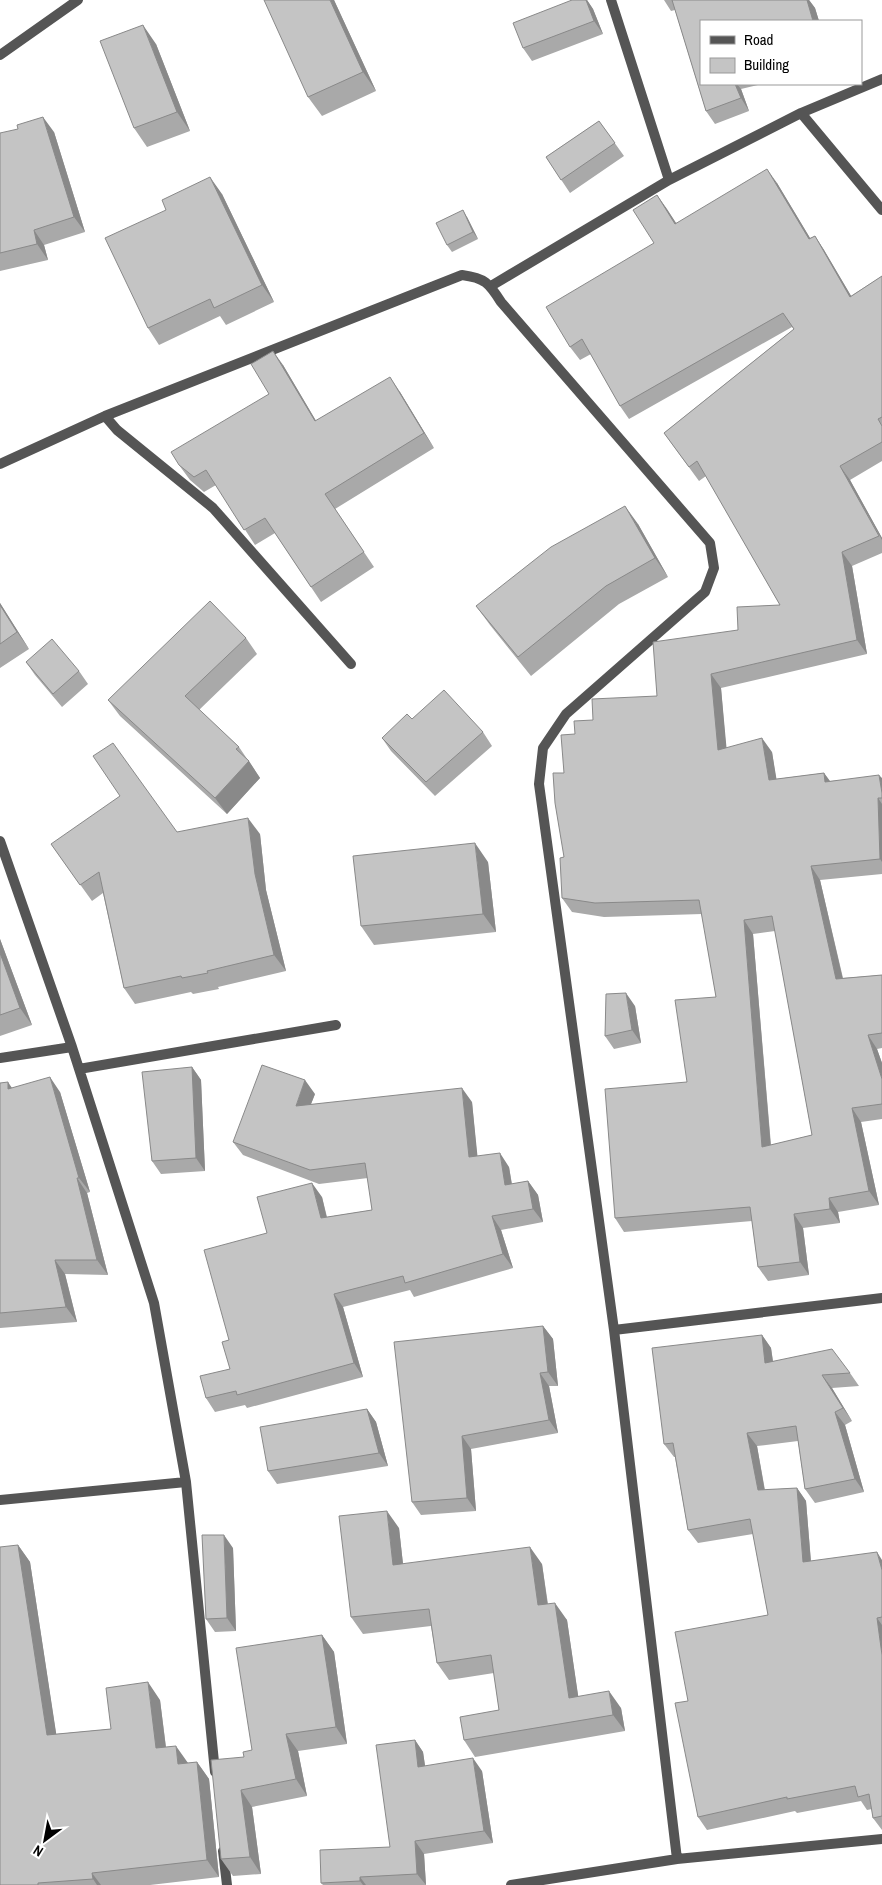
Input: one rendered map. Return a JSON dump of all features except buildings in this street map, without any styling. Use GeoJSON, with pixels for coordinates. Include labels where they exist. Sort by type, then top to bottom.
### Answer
{"type":"FeatureCollection","features":[{"type":"Feature","properties":{"kind":"street"},"geometry":{"type":"LineString","coordinates":[[0,55],[78,0]]}},
{"type":"Feature","properties":{"kind":"street"},"geometry":{"type":"LineString","coordinates":[[611,0],[669,180]]}},
{"type":"Feature","properties":{"kind":"street"},"geometry":{"type":"LineString","coordinates":[[491,286],[669,180],[801,113],[882,79]]}},
{"type":"Feature","properties":{"kind":"street"},"geometry":{"type":"LineString","coordinates":[[801,113],[882,210]]}},
{"type":"Feature","properties":{"kind":"street"},"geometry":{"type":"LineString","coordinates":[[0,464],[106,416],[462,275],[480,277],[491,286],[501,302],[710,543],[714,568],[705,592],[566,714],[543,748],[539,784],[614,1330],[677,1859]]}},
{"type":"Feature","properties":{"kind":"street"},"geometry":{"type":"LineString","coordinates":[[106,416],[117,430],[213,508],[351,664]]}},
{"type":"Feature","properties":{"kind":"street"},"geometry":{"type":"LineString","coordinates":[[0,841],[72,1047],[154,1303],[186,1482],[217,1787]]}},
{"type":"Feature","properties":{"kind":"street"},"geometry":{"type":"LineString","coordinates":[[79,1069],[336,1025]]}},
{"type":"Feature","properties":{"kind":"street"},"geometry":{"type":"LineString","coordinates":[[0,1058],[72,1047]]}},
{"type":"Feature","properties":{"kind":"street"},"geometry":{"type":"LineString","coordinates":[[614,1330],[882,1298]]}},
{"type":"Feature","properties":{"kind":"street"},"geometry":{"type":"LineString","coordinates":[[0,1500],[186,1482]]}},
{"type":"Feature","properties":{"kind":"street"},"geometry":{"type":"LineString","coordinates":[[222,1836],[227,1885]]}},
{"type":"Feature","properties":{"kind":"street"},"geometry":{"type":"LineString","coordinates":[[511,1885],[677,1859],[882,1839]]}}]}
